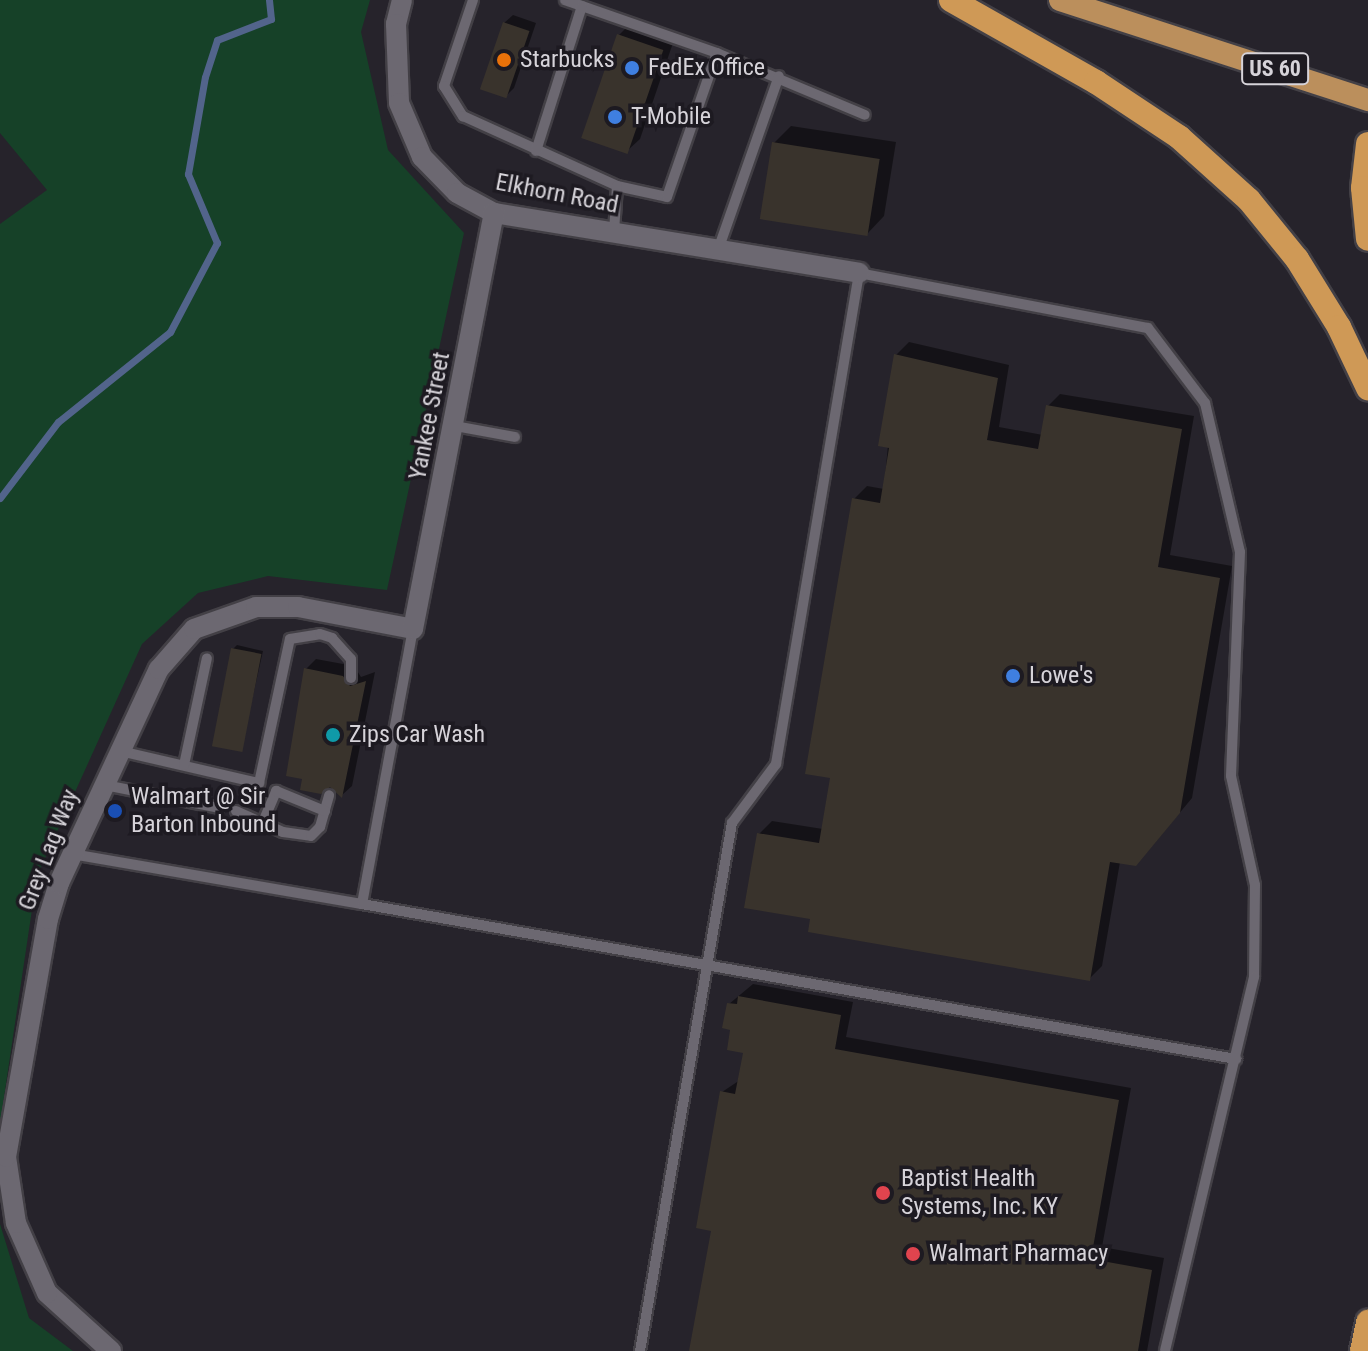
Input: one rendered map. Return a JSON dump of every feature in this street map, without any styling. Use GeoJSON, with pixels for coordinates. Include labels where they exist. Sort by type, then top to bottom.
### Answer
{"type":"FeatureCollection","features":[{"type":"Feature","properties":{"kind":"highway"},"geometry":{"type":"LineString","coordinates":[[951,0],[1096,82],[1179,137],[1249,200],[1297,259],[1339,327],[1368,388]]}},
{"type":"Feature","properties":{"kind":"highway","name":"US 60"},"geometry":{"type":"LineString","coordinates":[[1060,0],[1368,100]]}},
{"type":"Feature","properties":{"kind":"highway"},"geometry":{"type":"LineString","coordinates":[[1368,144],[1363,188],[1368,239]]}},
{"type":"Feature","properties":{"kind":"highway"},"geometry":{"type":"LineString","coordinates":[[1362,1351],[1368,1322]]}},
{"type":"Feature","properties":{"kind":"street","name":"Elkhorn Road"},"geometry":{"type":"LineString","coordinates":[[402,0],[396,24],[399,103],[422,157],[457,193],[494,213],[859,273]]}},
{"type":"Feature","properties":{"kind":"street","name":"Yankee Street"},"geometry":{"type":"LineString","coordinates":[[413,629],[455,426],[494,213]]}},
{"type":"Feature","properties":{"kind":"street","name":"Grey Lag Way"},"geometry":{"type":"LineString","coordinates":[[111,1351],[47,1293],[16,1223],[6,1157],[48,919],[72,854],[118,750],[159,669],[194,629],[256,607],[298,607],[413,629]]}},
{"type":"Feature","properties":{"kind":"lane"},"geometry":{"type":"LineString","coordinates":[[473,0],[444,86],[463,116],[617,186],[667,197],[717,53]]}},
{"type":"Feature","properties":{"kind":"lane"},"geometry":{"type":"LineString","coordinates":[[565,0],[779,76],[865,115]]}},
{"type":"Feature","properties":{"kind":"lane"},"geometry":{"type":"LineString","coordinates":[[536,151],[582,6]]}},
{"type":"Feature","properties":{"kind":"lane"},"geometry":{"type":"LineString","coordinates":[[718,250],[779,76]]}},
{"type":"Feature","properties":{"kind":"lane"},"geometry":{"type":"LineString","coordinates":[[614,232],[617,186]]}},
{"type":"Feature","properties":{"kind":"lane"},"geometry":{"type":"LineString","coordinates":[[640,1351],[732,823],[776,764],[859,273],[1148,328],[1205,403],[1240,552],[1231,776],[1255,885],[1254,977],[1165,1351]]}},
{"type":"Feature","properties":{"kind":"lane"},"geometry":{"type":"LineString","coordinates":[[455,426],[515,437]]}},
{"type":"Feature","properties":{"kind":"lane"},"geometry":{"type":"LineString","coordinates":[[362,904],[413,629]]}},
{"type":"Feature","properties":{"kind":"lane"},"geometry":{"type":"LineString","coordinates":[[259,783],[290,639],[320,634],[332,638],[351,659],[351,678]]}},
{"type":"Feature","properties":{"kind":"lane"},"geometry":{"type":"LineString","coordinates":[[184,765],[207,658]]}},
{"type":"Feature","properties":{"kind":"lane"},"geometry":{"type":"LineString","coordinates":[[118,750],[259,783],[325,811]]}},
{"type":"Feature","properties":{"kind":"lane"},"geometry":{"type":"LineString","coordinates":[[103,784],[219,808]]}},
{"type":"Feature","properties":{"kind":"lane"},"geometry":{"type":"LineString","coordinates":[[263,822],[276,791]]}},
{"type":"Feature","properties":{"kind":"lane"},"geometry":{"type":"LineString","coordinates":[[236,811],[283,832],[311,836],[325,811],[329,795]]}},
{"type":"Feature","properties":{"kind":"lane"},"geometry":{"type":"LineString","coordinates":[[72,854],[1236,1059]]}},
{"type":"Feature","properties":{"kind":"green space"},"geometry":{"type":"Polygon","coordinates":[[[0,0],[370,0],[361,32],[388,150],[464,233],[387,590],[268,576],[198,593],[142,644],[37,876],[0,1124],[0,224],[47,190],[0,133],[0,0]]]}},
{"type":"Feature","properties":{"kind":"green space"},"geometry":{"type":"Polygon","coordinates":[[[0,1224],[29,1318],[73,1351],[0,1351],[0,1224]]]}},
{"type":"Feature","properties":{"kind":"building","name":"Starbucks"},"geometry":{"type":"Polygon","coordinates":[[[503,22],[529,31],[506,98],[480,89],[503,22]]]}},
{"type":"Feature","properties":{"kind":"building"},"geometry":{"type":"Polygon","coordinates":[[[617,34],[663,50],[628,154],[581,138],[617,34]]]}},
{"type":"Feature","properties":{"kind":"building"},"geometry":{"type":"Polygon","coordinates":[[[772,142],[880,159],[867,236],[760,219],[772,142]]]}},
{"type":"Feature","properties":{"kind":"building","name":"Lowe's"},"geometry":{"type":"Polygon","coordinates":[[[894,354],[998,378],[987,440],[1038,449],[1046,405],[1182,429],[1158,567],[1220,578],[1180,813],[1136,866],[1110,862],[1090,981],[808,932],[810,919],[744,908],[757,833],[819,843],[830,778],[805,774],[852,498],[880,503],[889,448],[878,446],[894,354]]]}},
{"type":"Feature","properties":{"kind":"building"},"geometry":{"type":"Polygon","coordinates":[[[231,648],[261,654],[242,752],[212,746],[231,648]]]}},
{"type":"Feature","properties":{"kind":"building","name":"Zips Car Wash"},"geometry":{"type":"Polygon","coordinates":[[[304,668],[343,676],[350,686],[366,681],[342,798],[330,787],[321,794],[300,790],[302,779],[286,776],[304,668]]]}},
{"type":"Feature","properties":{"kind":"building"},"geometry":{"type":"Polygon","coordinates":[[[738,996],[841,1015],[835,1049],[1119,1100],[1091,1259],[1152,1270],[1138,1351],[689,1351],[711,1231],[696,1228],[720,1091],[735,1094],[743,1053],[727,1050],[730,1030],[722,1028],[727,1003],[737,1004],[738,996]]]}},
{"type":"Feature","properties":{"kind":"waterway"},"geometry":{"type":"LineString","coordinates":[[0,498],[58,422],[170,332],[217,243],[188,174],[205,77],[217,40],[271,19],[269,0]]}},
{"type":"Feature","properties":{"kind":"place","name":"Starbucks"},"geometry":{"type":"Point","coordinates":[504,60]}},
{"type":"Feature","properties":{"kind":"place","name":"FedEx Office"},"geometry":{"type":"Point","coordinates":[632,68]}},
{"type":"Feature","properties":{"kind":"place","name":"T-Mobile"},"geometry":{"type":"Point","coordinates":[615,117]}},
{"type":"Feature","properties":{"kind":"place","name":"Lowe's"},"geometry":{"type":"Point","coordinates":[1013,676]}},
{"type":"Feature","properties":{"kind":"place","name":"Zips Car Wash"},"geometry":{"type":"Point","coordinates":[333,735]}},
{"type":"Feature","properties":{"kind":"place","name":"Walmart @ Sir Barton Inbound"},"geometry":{"type":"Point","coordinates":[115,811]}},
{"type":"Feature","properties":{"kind":"place","name":"Baptist Health Systems, Inc. KY"},"geometry":{"type":"Point","coordinates":[883,1193]}},
{"type":"Feature","properties":{"kind":"place","name":"Walmart Pharmacy"},"geometry":{"type":"Point","coordinates":[913,1254]}}]}
